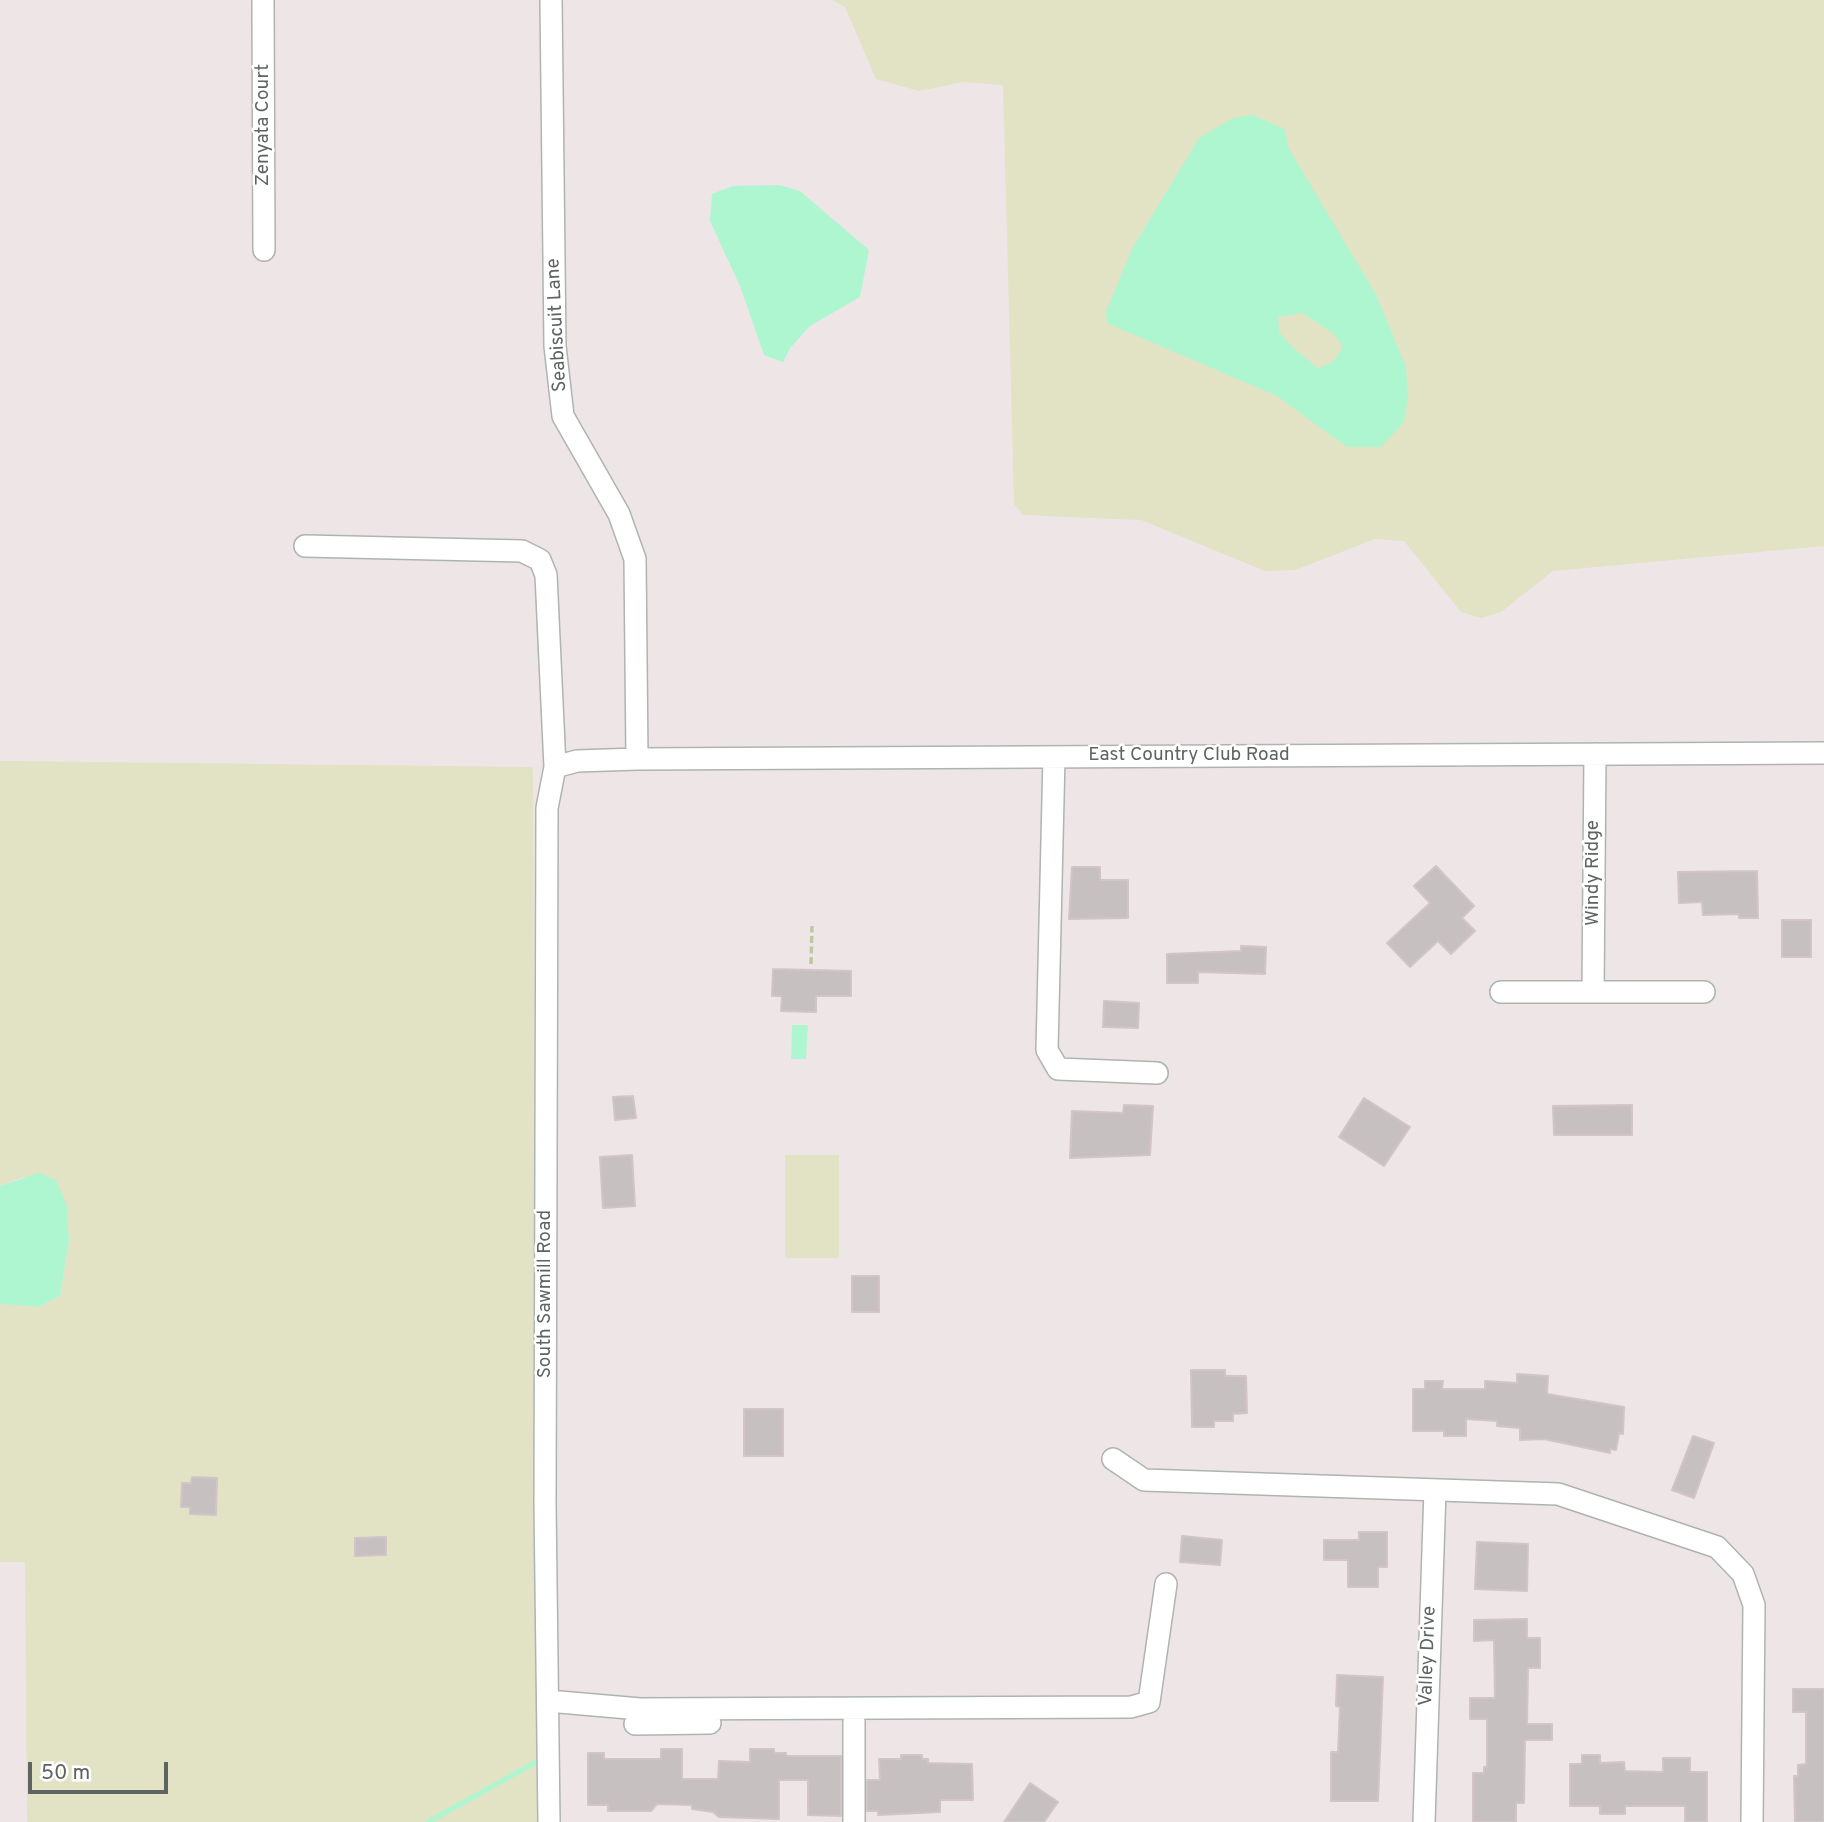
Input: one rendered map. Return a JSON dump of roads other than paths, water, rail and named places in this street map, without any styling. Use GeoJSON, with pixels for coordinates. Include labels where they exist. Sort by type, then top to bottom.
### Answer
{"type":"FeatureCollection","features":[{"type":"Feature","properties":{"kind":"street","name":"Zenyata Court"},"geometry":{"type":"LineString","coordinates":[[263,0],[264,250]]}},
{"type":"Feature","properties":{"kind":"street","name":"Seabiscuit Lane"},"geometry":{"type":"LineString","coordinates":[[551,0],[557,360],[563,416],[619,514],[635,559],[637,759]]}},
{"type":"Feature","properties":{"kind":"street","name":"South Sawmill Road"},"geometry":{"type":"LineString","coordinates":[[304,546],[522,551],[540,560],[546,575],[555,767],[547,808],[549,1822]]}},
{"type":"Feature","properties":{"kind":"street","name":"East Country Club Road"},"geometry":{"type":"LineString","coordinates":[[555,767],[577,761],[637,759],[1824,753]]}},
{"type":"Feature","properties":{"kind":"street","name":"Windy Ridge"},"geometry":{"type":"LineString","coordinates":[[1593,992],[1595,754]]}},
{"type":"Feature","properties":{"kind":"street"},"geometry":{"type":"LineString","coordinates":[[1054,757],[1047,1050],[1058,1069],[1157,1073]]}},
{"type":"Feature","properties":{"kind":"street"},"geometry":{"type":"LineString","coordinates":[[1501,992],[1704,992]]}},
{"type":"Feature","properties":{"kind":"street"},"geometry":{"type":"LineString","coordinates":[[1113,1459],[1144,1480],[1558,1494],[1717,1547],[1743,1574],[1754,1605],[1752,1822]]}},
{"type":"Feature","properties":{"kind":"street","name":"Valley Drive"},"geometry":{"type":"LineString","coordinates":[[1424,1822],[1436,1490]]}},
{"type":"Feature","properties":{"kind":"street"},"geometry":{"type":"LineString","coordinates":[[548,1701],[640,1709],[1131,1707],[1149,1702],[1166,1584]]}},
{"type":"Feature","properties":{"kind":"street"},"geometry":{"type":"LineString","coordinates":[[854,1721],[854,1822]]}},
{"type":"Feature","properties":{"kind":"street"},"geometry":{"type":"LineString","coordinates":[[635,1724],[989,1721]]}},
{"type":"Feature","properties":{"kind":"waterway"},"geometry":{"type":"LineString","coordinates":[[428,1822],[540,1760]]}}]}
